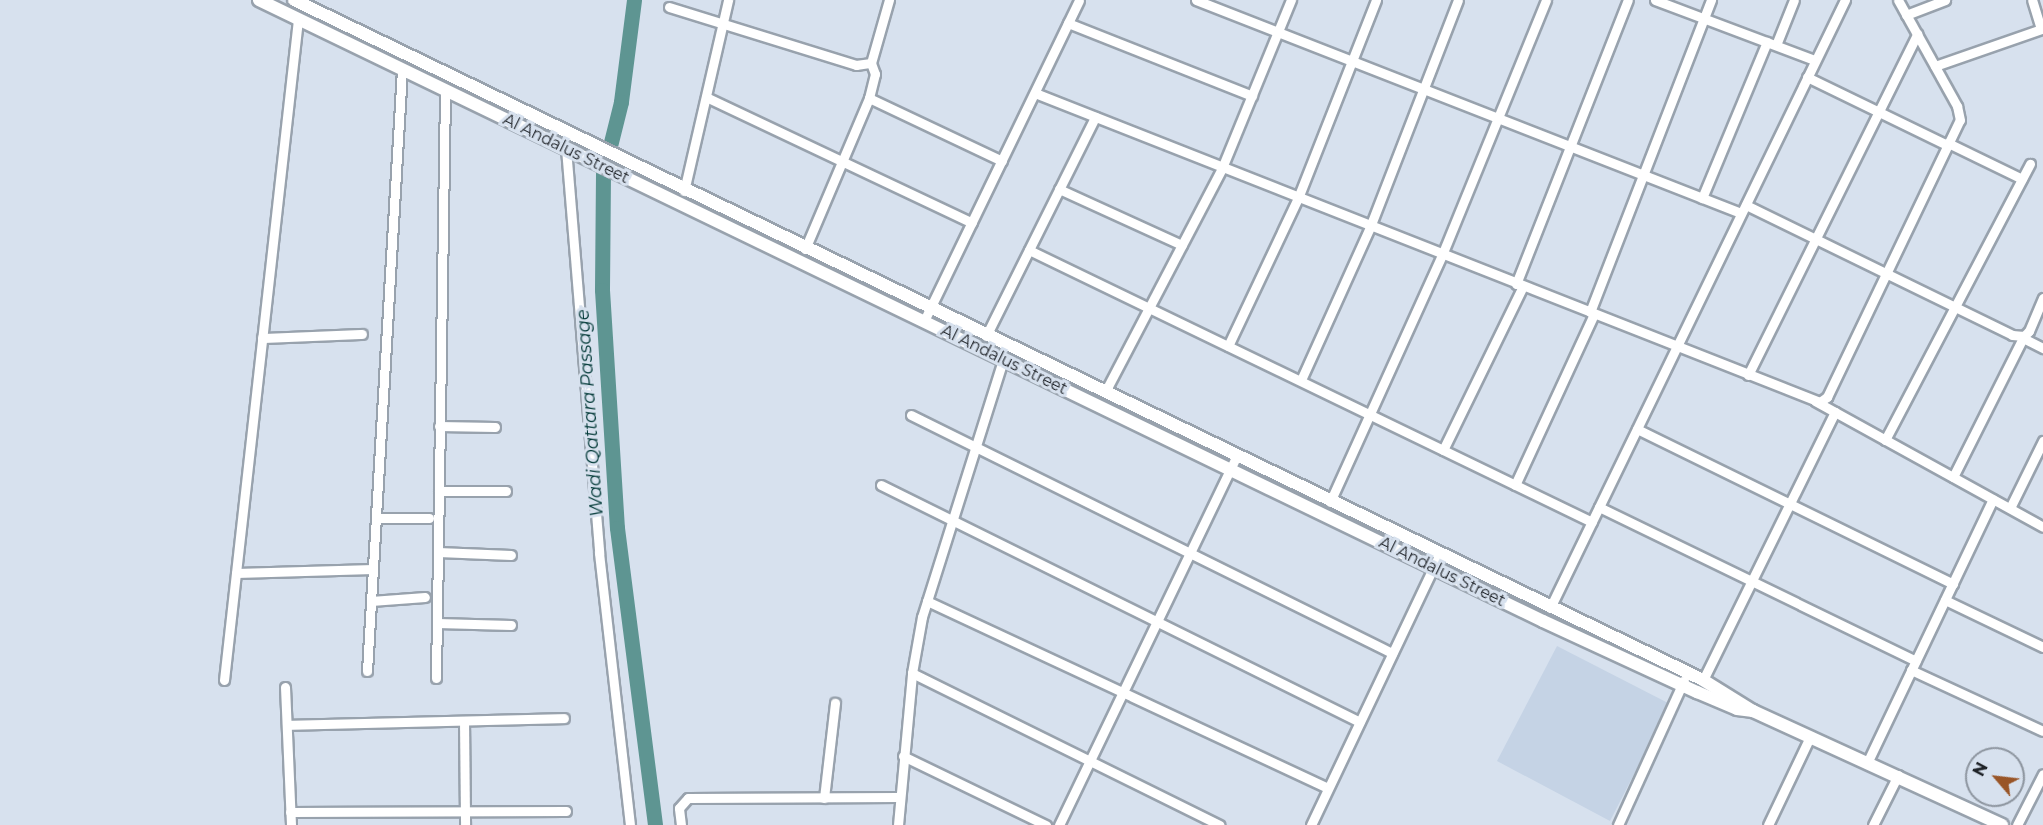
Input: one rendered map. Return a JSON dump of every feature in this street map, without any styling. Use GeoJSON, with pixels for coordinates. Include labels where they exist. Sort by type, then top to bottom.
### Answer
{"type":"FeatureCollection","features":[{"type":"Feature","properties":{"kind":"main road","name":"Al Andalus Street"},"geometry":{"type":"LineString","coordinates":[[259,0],[1433,568],[1682,686],[1737,709],[1753,711]]}},
{"type":"Feature","properties":{"kind":"main road","name":"Al Andalus Street"},"geometry":{"type":"LineString","coordinates":[[294,0],[1439,556],[1687,672],[1753,711],[1868,760],[2002,825]]}},
{"type":"Feature","properties":{"kind":"street"},"geometry":{"type":"LineString","coordinates":[[684,191],[729,0]]}},
{"type":"Feature","properties":{"kind":"street"},"geometry":{"type":"LineString","coordinates":[[805,249],[869,98],[875,74],[871,63],[889,0]]}},
{"type":"Feature","properties":{"kind":"street"},"geometry":{"type":"LineString","coordinates":[[924,321],[1079,0]]}},
{"type":"Feature","properties":{"kind":"street"},"geometry":{"type":"LineString","coordinates":[[1196,0],[1207,2],[1278,33],[1643,176],[1702,198],[1743,209],[1818,240],[2043,348]]}},
{"type":"Feature","properties":{"kind":"street"},"geometry":{"type":"LineString","coordinates":[[1105,392],[1222,168],[1291,0]]}},
{"type":"Feature","properties":{"kind":"street"},"geometry":{"type":"LineString","coordinates":[[1228,346],[1298,198],[1376,0]]}},
{"type":"Feature","properties":{"kind":"street"},"geometry":{"type":"LineString","coordinates":[[1301,380],[1370,227],[1458,0]]}},
{"type":"Feature","properties":{"kind":"street"},"geometry":{"type":"LineString","coordinates":[[1330,502],[1442,255],[1546,0]]}},
{"type":"Feature","properties":{"kind":"street"},"geometry":{"type":"LineString","coordinates":[[1443,450],[1519,285],[1569,147],[1628,0]]}},
{"type":"Feature","properties":{"kind":"street"},"geometry":{"type":"LineString","coordinates":[[1655,0],[1815,60]]}},
{"type":"Feature","properties":{"kind":"street"},"geometry":{"type":"LineString","coordinates":[[1515,484],[1592,313],[1711,0]]}},
{"type":"Feature","properties":{"kind":"street"},"geometry":{"type":"LineString","coordinates":[[1702,198],[1794,0]]}},
{"type":"Feature","properties":{"kind":"street"},"geometry":{"type":"LineString","coordinates":[[1550,608],[1845,0]]}},
{"type":"Feature","properties":{"kind":"street"},"geometry":{"type":"LineString","coordinates":[[1815,402],[1827,397],[1960,116],[1898,0]]}},
{"type":"Feature","properties":{"kind":"street"},"geometry":{"type":"LineString","coordinates":[[1906,15],[1944,0]]}},
{"type":"Feature","properties":{"kind":"street"},"geometry":{"type":"LineString","coordinates":[[1935,66],[2041,29],[2032,0]]}},
{"type":"Feature","properties":{"kind":"street"},"geometry":{"type":"LineString","coordinates":[[669,8],[856,65],[871,63]]}},
{"type":"Feature","properties":{"kind":"street"},"geometry":{"type":"LineString","coordinates":[[224,680],[298,19]]}},
{"type":"Feature","properties":{"kind":"street"},"geometry":{"type":"LineString","coordinates":[[1068,23],[1251,96]]}},
{"type":"Feature","properties":{"kind":"street"},"geometry":{"type":"LineString","coordinates":[[1748,375],[1818,240],[1917,34]]}},
{"type":"Feature","properties":{"kind":"street"},"geometry":{"type":"LineString","coordinates":[[367,671],[402,69]]}},
{"type":"Feature","properties":{"kind":"street"},"geometry":{"type":"LineString","coordinates":[[1807,77],[1880,114],[2022,179]]}},
{"type":"Feature","properties":{"kind":"street"},"geometry":{"type":"LineString","coordinates":[[436,678],[445,90]]}},
{"type":"Feature","properties":{"kind":"street"},"geometry":{"type":"LineString","coordinates":[[1035,93],[1815,402],[2043,526]]}},
{"type":"Feature","properties":{"kind":"street"},"geometry":{"type":"LineString","coordinates":[[706,97],[972,223]]}},
{"type":"Feature","properties":{"kind":"street"},"geometry":{"type":"LineString","coordinates":[[869,98],[1002,161]]}},
{"type":"Feature","properties":{"kind":"street"},"geometry":{"type":"LineString","coordinates":[[986,336],[1095,117]]}},
{"type":"Feature","properties":{"kind":"street"},"geometry":{"type":"LineString","coordinates":[[566,148],[599,553],[630,825]]}},
{"type":"Feature","properties":{"kind":"street"},"geometry":{"type":"LineString","coordinates":[[1885,440],[2030,164]]}},
{"type":"Feature","properties":{"kind":"street"},"geometry":{"type":"LineString","coordinates":[[1059,189],[1182,245]]}},
{"type":"Feature","properties":{"kind":"street"},"geometry":{"type":"LineString","coordinates":[[1029,250],[1592,522]]}},
{"type":"Feature","properties":{"kind":"street"},"geometry":{"type":"LineString","coordinates":[[1953,477],[2043,298]]}},
{"type":"Feature","properties":{"kind":"street"},"geometry":{"type":"LineString","coordinates":[[262,338],[362,334]]}},
{"type":"Feature","properties":{"kind":"street"},"geometry":{"type":"LineString","coordinates":[[898,825],[912,673],[927,601],[1003,360]]}},
{"type":"Feature","properties":{"kind":"street"},"geometry":{"type":"LineString","coordinates":[[1703,680],[1835,412]]}},
{"type":"Feature","properties":{"kind":"street"},"geometry":{"type":"LineString","coordinates":[[911,415],[974,449],[1188,555],[1392,653]]}},
{"type":"Feature","properties":{"kind":"street"},"geometry":{"type":"LineString","coordinates":[[439,426],[495,427]]}},
{"type":"Feature","properties":{"kind":"street"},"geometry":{"type":"LineString","coordinates":[[1637,429],[1953,584]]}},
{"type":"Feature","properties":{"kind":"street"},"geometry":{"type":"LineString","coordinates":[[2010,508],[2043,441]]}},
{"type":"Feature","properties":{"kind":"street"},"geometry":{"type":"LineString","coordinates":[[1059,825],[1236,457]]}},
{"type":"Feature","properties":{"kind":"street"},"geometry":{"type":"LineString","coordinates":[[881,485],[1360,722]]}},
{"type":"Feature","properties":{"kind":"street"},"geometry":{"type":"LineString","coordinates":[[439,491],[506,491]]}},
{"type":"Feature","properties":{"kind":"street"},"geometry":{"type":"LineString","coordinates":[[1868,760],[1994,499]]}},
{"type":"Feature","properties":{"kind":"street"},"geometry":{"type":"LineString","coordinates":[[1599,507],[1916,661]]}},
{"type":"Feature","properties":{"kind":"street"},"geometry":{"type":"LineString","coordinates":[[376,518],[429,518]]}},
{"type":"Feature","properties":{"kind":"street"},"geometry":{"type":"LineString","coordinates":[[438,552],[511,555]]}},
{"type":"Feature","properties":{"kind":"street"},"geometry":{"type":"LineString","coordinates":[[1311,825],[1439,556]]}},
{"type":"Feature","properties":{"kind":"street"},"geometry":{"type":"LineString","coordinates":[[236,573],[373,569]]}},
{"type":"Feature","properties":{"kind":"street"},"geometry":{"type":"LineString","coordinates":[[371,601],[425,597]]}},
{"type":"Feature","properties":{"kind":"street"},"geometry":{"type":"LineString","coordinates":[[1945,600],[2043,647]]}},
{"type":"Feature","properties":{"kind":"street"},"geometry":{"type":"LineString","coordinates":[[927,601],[1328,788]]}},
{"type":"Feature","properties":{"kind":"street"},"geometry":{"type":"LineString","coordinates":[[437,623],[511,625]]}},
{"type":"Feature","properties":{"kind":"street"},"geometry":{"type":"LineString","coordinates":[[1911,670],[2043,731]]}},
{"type":"Feature","properties":{"kind":"street"},"geometry":{"type":"LineString","coordinates":[[1618,825],[1687,672]]}},
{"type":"Feature","properties":{"kind":"street"},"geometry":{"type":"LineString","coordinates":[[912,673],[1219,825]]}},
{"type":"Feature","properties":{"kind":"street"},"geometry":{"type":"LineString","coordinates":[[285,687],[291,825]]}},
{"type":"Feature","properties":{"kind":"street"},"geometry":{"type":"LineString","coordinates":[[825,798],[835,703]]}},
{"type":"Feature","properties":{"kind":"street"},"geometry":{"type":"LineString","coordinates":[[287,725],[564,718]]}},
{"type":"Feature","properties":{"kind":"street"},"geometry":{"type":"LineString","coordinates":[[464,721],[465,825]]}},
{"type":"Feature","properties":{"kind":"street"},"geometry":{"type":"LineString","coordinates":[[1768,825],[1810,737]]}},
{"type":"Feature","properties":{"kind":"street"},"geometry":{"type":"LineString","coordinates":[[903,756],[1046,825]]}},
{"type":"Feature","properties":{"kind":"street"},"geometry":{"type":"LineString","coordinates":[[2017,825],[2043,774]]}},
{"type":"Feature","properties":{"kind":"street"},"geometry":{"type":"LineString","coordinates":[[1873,825],[1898,775]]}},
{"type":"Feature","properties":{"kind":"street"},"geometry":{"type":"LineString","coordinates":[[681,825],[679,808],[688,798],[899,797]]}},
{"type":"Feature","properties":{"kind":"street"},"geometry":{"type":"LineString","coordinates":[[290,812],[465,809],[566,811]]}},
{"type":"Feature","properties":{"kind":"shaded area"},"geometry":{"type":"Polygon","coordinates":[[[1557,646],[1670,704],[1610,821],[1497,761],[1557,646]]]}},
{"type":"Feature","properties":{"kind":"waterway","name":"Wadi Qattara Passage"},"geometry":{"type":"LineString","coordinates":[[634,0],[621,102],[603,174],[602,290],[617,528],[655,825]]}}]}
